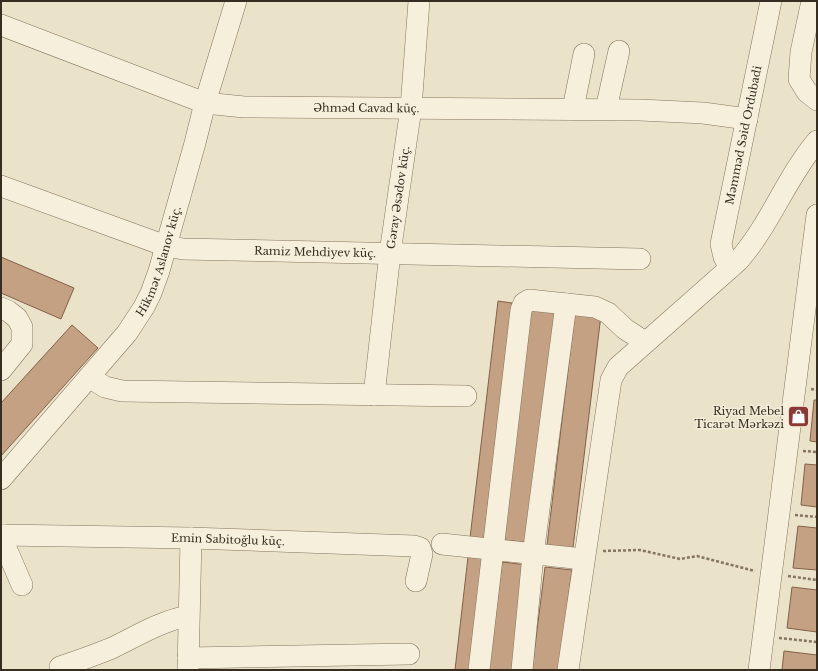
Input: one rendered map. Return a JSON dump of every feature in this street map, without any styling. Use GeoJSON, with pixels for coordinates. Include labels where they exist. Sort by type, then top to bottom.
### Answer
{"type":"FeatureCollection","features":[{"type":"Feature","properties":{"kind":"street","name":"Hikmət Aslanov küç."},"geometry":{"type":"LineString","coordinates":[[1,479],[127,333],[141,312],[151,293],[166,246],[205,103],[236,1]]}},
{"type":"Feature","properties":{"kind":"street","name":"Gəray Əsədov küç."},"geometry":{"type":"LineString","coordinates":[[374,395],[390,253],[411,108],[419,1]]}},
{"type":"Feature","properties":{"kind":"street","name":"Məmməd Səid Ordubadi"},"geometry":{"type":"LineString","coordinates":[[730,268],[724,257],[721,244],[771,1]]}},
{"type":"Feature","properties":{"kind":"street"},"geometry":{"type":"LineString","coordinates":[[812,1],[801,52],[800,79],[807,92],[817,100]]}},
{"type":"Feature","properties":{"kind":"street","name":"Əhməd Cavad küç."},"geometry":{"type":"LineString","coordinates":[[1,25],[205,103],[244,107],[573,109],[703,113],[747,119]]}},
{"type":"Feature","properties":{"kind":"street"},"geometry":{"type":"LineString","coordinates":[[606,110],[619,51]]}},
{"type":"Feature","properties":{"kind":"street"},"geometry":{"type":"LineString","coordinates":[[573,109],[584,54]]}},
{"type":"Feature","properties":{"kind":"street"},"geometry":{"type":"LineString","coordinates":[[568,670],[583,560],[611,380],[618,367],[730,268],[749,249],[760,234],[789,181],[807,153],[817,141]]}},
{"type":"Feature","properties":{"kind":"street","name":"Ramiz Mehdiyev küç."},"geometry":{"type":"LineString","coordinates":[[1,186],[166,246],[196,250],[640,259]]}},
{"type":"Feature","properties":{"kind":"street"},"geometry":{"type":"LineString","coordinates":[[759,670],[762,636],[817,215]]}},
{"type":"Feature","properties":{"kind":"street"},"geometry":{"type":"LineString","coordinates":[[479,670],[520,310],[524,303],[529,300],[595,306],[608,313],[625,329],[645,342]]}},
{"type":"Feature","properties":{"kind":"street"},"geometry":{"type":"LineString","coordinates":[[522,670],[533,555],[566,304]]}},
{"type":"Feature","properties":{"kind":"street"},"geometry":{"type":"LineString","coordinates":[[1,308],[17,318],[22,327],[22,344],[1,370]]}},
{"type":"Feature","properties":{"kind":"street"},"geometry":{"type":"LineString","coordinates":[[89,378],[105,387],[122,392],[466,396]]}},
{"type":"Feature","properties":{"kind":"street"},"geometry":{"type":"LineString","coordinates":[[2,535],[6,548],[22,584]]}},
{"type":"Feature","properties":{"kind":"street","name":"Emin Sabitoğlu küç."},"geometry":{"type":"LineString","coordinates":[[2,535],[191,538],[414,546],[420,548],[422,554],[416,581]]}},
{"type":"Feature","properties":{"kind":"street"},"geometry":{"type":"LineString","coordinates":[[191,538],[188,664],[364,663],[409,654]]}},
{"type":"Feature","properties":{"kind":"street"},"geometry":{"type":"LineString","coordinates":[[442,544],[583,560]]}},
{"type":"Feature","properties":{"kind":"street"},"geometry":{"type":"LineString","coordinates":[[60,667],[111,648],[174,618],[188,616]]}},
{"type":"Feature","properties":{"kind":"path"},"geometry":{"type":"LineString","coordinates":[[583,560],[594,551],[640,550],[680,559],[697,556],[771,574],[817,580]]}},
{"type":"Feature","properties":{"kind":"path"},"geometry":{"type":"LineString","coordinates":[[762,636],[817,642]]}},
{"type":"Feature","properties":{"kind":"building"},"geometry":{"type":"Polygon","coordinates":[[[1,257],[74,288],[61,319],[1,293],[1,257]]]}},
{"type":"Feature","properties":{"kind":"building"},"geometry":{"type":"Polygon","coordinates":[[[498,301],[512,303],[484,539],[470,538],[498,301]]]}},
{"type":"Feature","properties":{"kind":"building"},"geometry":{"type":"Polygon","coordinates":[[[531,308],[557,311],[530,543],[504,540],[531,308]]]}},
{"type":"Feature","properties":{"kind":"building"},"geometry":{"type":"Polygon","coordinates":[[[575,312],[601,315],[573,548],[547,545],[575,312]]]}},
{"type":"Feature","properties":{"kind":"building"},"geometry":{"type":"Polygon","coordinates":[[[72,325],[98,348],[1,456],[1,403],[72,325]]]}},
{"type":"Feature","properties":{"kind":"building"},"geometry":{"type":"Polygon","coordinates":[[[814,400],[817,400],[817,442],[810,441],[814,400]]]}},
{"type":"Feature","properties":{"kind":"building"},"geometry":{"type":"Polygon","coordinates":[[[805,464],[817,465],[817,507],[801,505],[805,464]]]}},
{"type":"Feature","properties":{"kind":"building"},"geometry":{"type":"Polygon","coordinates":[[[798,526],[817,528],[817,570],[793,568],[798,526]]]}},
{"type":"Feature","properties":{"kind":"building"},"geometry":{"type":"Polygon","coordinates":[[[468,557],[483,558],[471,670],[455,670],[468,557]]]}},
{"type":"Feature","properties":{"kind":"building"},"geometry":{"type":"Polygon","coordinates":[[[502,562],[527,565],[514,670],[489,670],[502,562]]]}},
{"type":"Feature","properties":{"kind":"building"},"geometry":{"type":"Polygon","coordinates":[[[545,567],[572,570],[559,670],[532,670],[545,567]]]}},
{"type":"Feature","properties":{"kind":"building"},"geometry":{"type":"Polygon","coordinates":[[[792,587],[817,590],[817,632],[787,628],[792,587]]]}},
{"type":"Feature","properties":{"kind":"building"},"geometry":{"type":"Polygon","coordinates":[[[784,651],[817,655],[817,670],[782,670],[784,651]]]}},
{"type":"Feature","properties":{"kind":"place","name":"Riyad Mebel Ticarət Mərkəzi"},"geometry":{"type":"Point","coordinates":[799,417]}}]}
